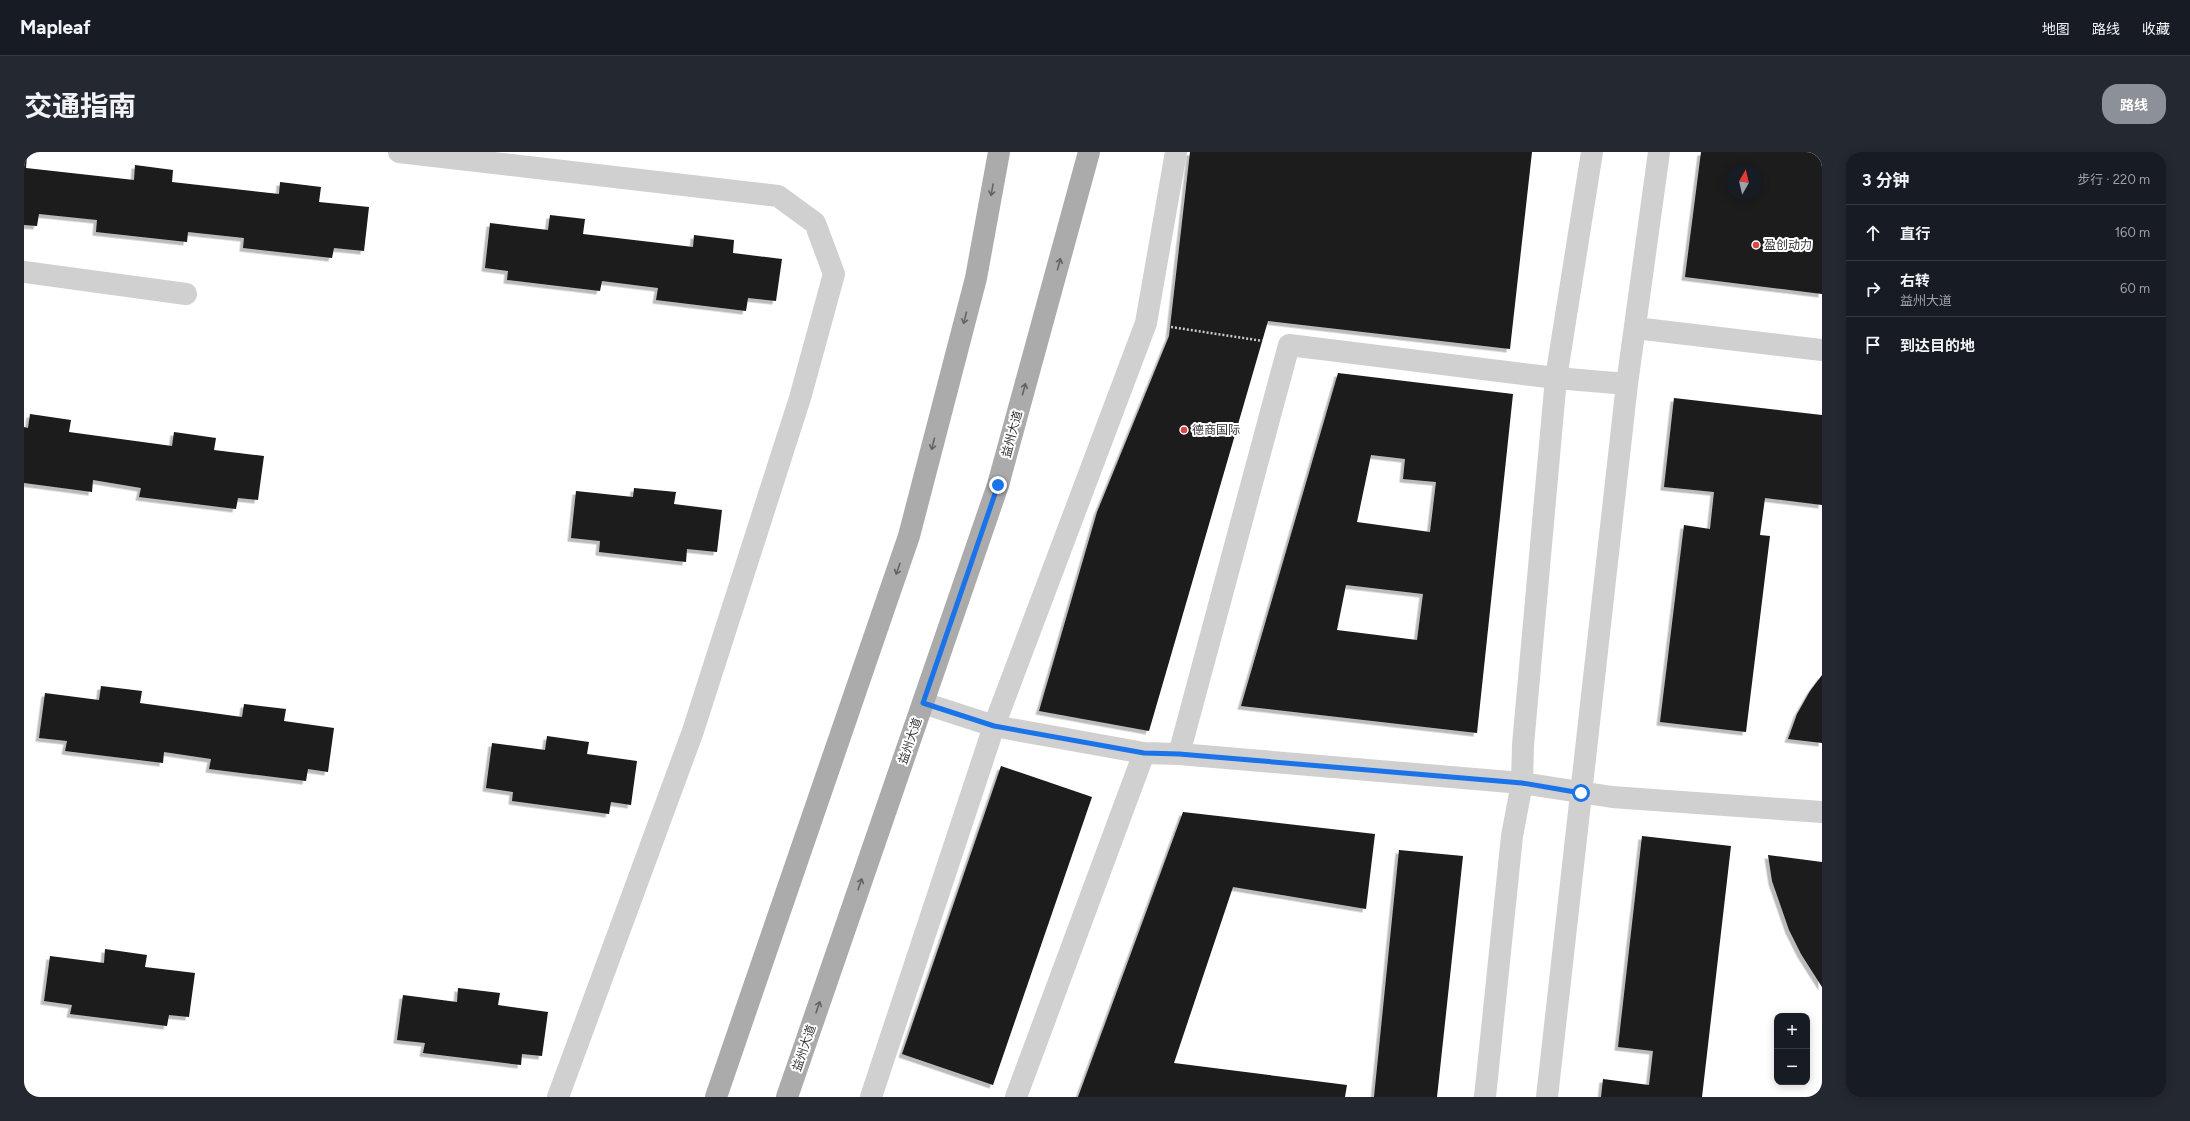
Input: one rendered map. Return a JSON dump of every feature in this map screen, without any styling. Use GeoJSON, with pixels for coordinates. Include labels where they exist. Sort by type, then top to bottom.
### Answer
{"type":"FeatureCollection","features":[{"type":"Feature","properties":{"kind":"main road"},"geometry":{"type":"LineString","coordinates":[[716,1097],[909,536],[976,278],[999,152]]}},
{"type":"Feature","properties":{"kind":"main road","name":"益州大道"},"geometry":{"type":"LineString","coordinates":[[787,1097],[998,485],[1089,152]]}},
{"type":"Feature","properties":{"kind":"street"},"geometry":{"type":"LineString","coordinates":[[399,152],[778,196],[815,223],[834,274],[800,398],[693,731],[558,1097]]}},
{"type":"Feature","properties":{"kind":"street"},"geometry":{"type":"LineString","coordinates":[[871,1097],[994,726],[1146,323],[1176,152]]}},
{"type":"Feature","properties":{"kind":"street"},"geometry":{"type":"LineString","coordinates":[[1485,1097],[1512,836],[1522,783],[1523,745],[1556,378],[1592,152]]}},
{"type":"Feature","properties":{"kind":"street"},"geometry":{"type":"LineString","coordinates":[[1547,1097],[1626,384],[1659,152]]}},
{"type":"Feature","properties":{"kind":"street"},"geometry":{"type":"LineString","coordinates":[[24,272],[186,294]]}},
{"type":"Feature","properties":{"kind":"street"},"geometry":{"type":"LineString","coordinates":[[1635,328],[1822,350]]}},
{"type":"Feature","properties":{"kind":"street"},"geometry":{"type":"LineString","coordinates":[[1179,754],[1289,345],[1556,378],[1626,384]]}},
{"type":"Feature","properties":{"kind":"street"},"geometry":{"type":"LineString","coordinates":[[923,703],[994,726],[1144,753],[1179,754],[1522,783],[1612,797],[1822,812]]}},
{"type":"Feature","properties":{"kind":"street"},"geometry":{"type":"LineString","coordinates":[[1016,1097],[1144,753]]}},
{"type":"Feature","properties":{"kind":"path"},"geometry":{"type":"LineString","coordinates":[[1146,323],[1289,345]]}},
{"type":"Feature","properties":{"kind":"building","name":"德商国际"},"geometry":{"type":"Polygon","coordinates":[[[1190,152],[1532,152],[1510,349],[1268,321],[1149,731],[1039,711],[1097,512],[1169,336],[1190,152]]]}},
{"type":"Feature","properties":{"kind":"building","name":"盈创动力"},"geometry":{"type":"Polygon","coordinates":[[[1701,152],[1822,152],[1822,294],[1685,277],[1701,152]]]}},
{"type":"Feature","properties":{"kind":"building"},"geometry":{"type":"Polygon","coordinates":[[[24,154],[27,155],[26,168],[134,180],[135,165],[173,170],[172,182],[279,194],[280,182],[321,187],[319,202],[369,207],[364,251],[334,248],[332,258],[243,248],[244,238],[188,232],[187,242],[96,232],[97,220],[39,214],[37,226],[24,225],[24,154]]]}},
{"type":"Feature","properties":{"kind":"building"},"geometry":{"type":"Polygon","coordinates":[[[550,215],[585,219],[583,234],[693,247],[694,235],[734,240],[733,253],[782,259],[776,301],[748,298],[746,311],[656,300],[658,288],[602,281],[600,291],[507,280],[508,271],[485,268],[490,223],[548,230],[550,215]]]}},
{"type":"Feature","properties":{"kind":"building"},"geometry":{"type":"Polygon","coordinates":[[[1338,373],[1513,394],[1477,733],[1241,706],[1338,373]],[[1371,455],[1357,522],[1430,532],[1436,482],[1403,479],[1405,459],[1371,455]],[[1346,585],[1337,630],[1417,640],[1423,594],[1346,585]]]}},
{"type":"Feature","properties":{"kind":"building"},"geometry":{"type":"Polygon","coordinates":[[[1674,398],[1822,415],[1822,505],[1765,498],[1760,535],[1770,536],[1746,732],[1660,722],[1684,525],[1710,529],[1714,492],[1664,487],[1674,398]]]}},
{"type":"Feature","properties":{"kind":"building"},"geometry":{"type":"Polygon","coordinates":[[[30,414],[71,420],[69,432],[172,446],[174,432],[216,438],[214,450],[264,456],[258,500],[238,498],[236,509],[139,497],[141,488],[93,480],[92,492],[24,483],[24,427],[28,428],[30,414]]]}},
{"type":"Feature","properties":{"kind":"building"},"geometry":{"type":"Polygon","coordinates":[[[634,488],[676,492],[674,504],[722,510],[717,552],[687,549],[686,562],[599,552],[600,541],[571,538],[576,491],[633,497],[634,488]]]}},
{"type":"Feature","properties":{"kind":"building"},"geometry":{"type":"Polygon","coordinates":[[[1822,675],[1822,743],[1788,739],[1797,714],[1810,691],[1822,675]]]}},
{"type":"Feature","properties":{"kind":"building"},"geometry":{"type":"Polygon","coordinates":[[[101,686],[142,691],[140,703],[242,717],[244,704],[286,709],[284,721],[334,728],[328,772],[308,769],[306,781],[209,769],[211,759],[164,752],[163,763],[65,751],[67,741],[39,738],[45,693],[99,700],[101,686]]]}},
{"type":"Feature","properties":{"kind":"building"},"geometry":{"type":"Polygon","coordinates":[[[547,736],[589,742],[587,754],[637,761],[631,805],[611,802],[609,814],[512,801],[513,792],[486,788],[492,743],[545,750],[547,736]]]}},
{"type":"Feature","properties":{"kind":"building"},"geometry":{"type":"Polygon","coordinates":[[[1001,766],[1092,797],[993,1085],[902,1054],[1001,766]]]}},
{"type":"Feature","properties":{"kind":"building"},"geometry":{"type":"Polygon","coordinates":[[[1183,812],[1375,834],[1366,909],[1233,887],[1174,1063],[1347,1085],[1345,1097],[1078,1097],[1183,812]]]}},
{"type":"Feature","properties":{"kind":"building"},"geometry":{"type":"Polygon","coordinates":[[[1642,836],[1731,846],[1702,1097],[1601,1097],[1603,1079],[1649,1085],[1653,1051],[1618,1047],[1642,836]]]}},
{"type":"Feature","properties":{"kind":"building"},"geometry":{"type":"Polygon","coordinates":[[[1399,850],[1463,856],[1437,1097],[1374,1097],[1399,850]]]}},
{"type":"Feature","properties":{"kind":"building"},"geometry":{"type":"Polygon","coordinates":[[[1768,855],[1822,862],[1822,987],[1801,954],[1789,930],[1772,881],[1768,855]]]}},
{"type":"Feature","properties":{"kind":"building"},"geometry":{"type":"Polygon","coordinates":[[[105,949],[147,955],[145,967],[195,973],[189,1017],[169,1015],[167,1026],[70,1014],[72,1005],[44,1001],[50,956],[104,963],[105,949]]]}},
{"type":"Feature","properties":{"kind":"building"},"geometry":{"type":"Polygon","coordinates":[[[458,988],[500,993],[498,1005],[548,1012],[542,1056],[522,1054],[521,1065],[423,1053],[425,1043],[397,1040],[403,995],[457,1002],[458,988]]]}},
{"type":"Feature","properties":{"kind":"place","name":"盈创动力"},"geometry":{"type":"Point","coordinates":[1756,245]}},
{"type":"Feature","properties":{"kind":"place","name":"德商国际"},"geometry":{"type":"Point","coordinates":[1184,430]}},
{"type":"Feature","properties":{"kind":"route"},"geometry":{"type":"LineString","coordinates":[[998,485],[923,703],[994,726],[1144,753],[1179,754],[1522,783],[1581,793]]}}]}
